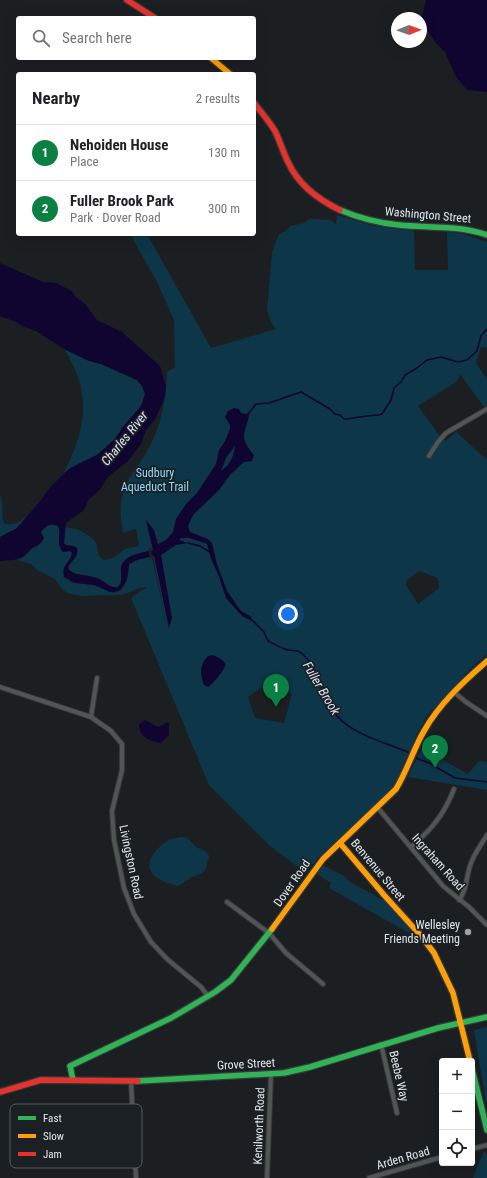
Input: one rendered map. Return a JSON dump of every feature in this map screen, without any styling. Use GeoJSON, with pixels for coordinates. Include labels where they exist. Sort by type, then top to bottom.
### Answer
{"type":"FeatureCollection","features":[{"type":"Feature","properties":{"kind":"street"},"geometry":{"type":"LineString","coordinates":[[128,0],[152,16]]}},
{"type":"Feature","properties":{"kind":"street"},"geometry":{"type":"LineString","coordinates":[[213,60],[228,72]]}},
{"type":"Feature","properties":{"kind":"street","name":"Washington Street"},"geometry":{"type":"LineString","coordinates":[[256,106],[274,131],[296,176],[310,191],[328,204],[350,214],[380,222],[409,226],[470,229],[487,235]]}},
{"type":"Feature","properties":{"kind":"street"},"geometry":{"type":"LineString","coordinates":[[429,456],[446,433],[487,409]]}},
{"type":"Feature","properties":{"kind":"street","name":"Dover Road"},"geometry":{"type":"LineString","coordinates":[[74,1080],[70,1066],[155,1026],[208,996],[236,975],[269,933],[319,864],[391,796],[399,786],[426,728],[437,713],[487,660]]}},
{"type":"Feature","properties":{"kind":"street"},"geometry":{"type":"LineString","coordinates":[[91,717],[97,678]]}},
{"type":"Feature","properties":{"kind":"street","name":"Livingston Road"},"geometry":{"type":"LineString","coordinates":[[0,686],[91,717],[111,731],[122,744],[122,770],[112,811],[112,826],[124,888],[138,922],[159,951],[199,985],[208,996]]}},
{"type":"Feature","properties":{"kind":"street"},"geometry":{"type":"LineString","coordinates":[[455,693],[487,716]]}},
{"type":"Feature","properties":{"kind":"street"},"geometry":{"type":"LineString","coordinates":[[410,847],[440,818],[449,803],[454,790]]}},
{"type":"Feature","properties":{"kind":"street","name":"Ingraham Road"},"geometry":{"type":"LineString","coordinates":[[378,808],[443,886],[469,907],[487,925]]}},
{"type":"Feature","properties":{"kind":"street"},"geometry":{"type":"LineString","coordinates":[[459,900],[465,889],[472,860],[487,835]]}},
{"type":"Feature","properties":{"kind":"street","name":"Benvenue Street"},"geometry":{"type":"LineString","coordinates":[[340,843],[432,949],[452,989],[469,1058]]}},
{"type":"Feature","properties":{"kind":"street"},"geometry":{"type":"LineString","coordinates":[[227,902],[269,933],[290,956],[323,984]]}},
{"type":"Feature","properties":{"kind":"street","name":"Grove Street"},"geometry":{"type":"LineString","coordinates":[[0,1092],[41,1080],[131,1080],[272,1074],[300,1070],[381,1044],[461,1022],[487,1017]]}},
{"type":"Feature","properties":{"kind":"street","name":"Beebe Way"},"geometry":{"type":"LineString","coordinates":[[381,1044],[397,1113]]}},
{"type":"Feature","properties":{"kind":"street","name":"Kenilworth Road"},"geometry":{"type":"LineString","coordinates":[[267,1178],[272,1074]]}},
{"type":"Feature","properties":{"kind":"street"},"geometry":{"type":"LineString","coordinates":[[131,1080],[132,1104]]}},
{"type":"Feature","properties":{"kind":"street"},"geometry":{"type":"LineString","coordinates":[[475,1081],[487,1130]]}},
{"type":"Feature","properties":{"kind":"street"},"geometry":{"type":"LineString","coordinates":[[475,1148],[487,1145]]}},
{"type":"Feature","properties":{"kind":"street","name":"Arden Road"},"geometry":{"type":"LineString","coordinates":[[369,1178],[439,1159]]}},
{"type":"Feature","properties":{"kind":"street"},"geometry":{"type":"LineString","coordinates":[[135,1168],[136,1178]]}},
{"type":"Feature","properties":{"kind":"green space","name":"Sudbury Aqueduct Trail"},"geometry":{"type":"Polygon","coordinates":[[[337,215],[374,226],[414,231],[415,270],[448,270],[447,232],[464,234],[487,242],[487,348],[481,347],[476,363],[487,379],[487,405],[484,407],[460,374],[456,382],[418,406],[439,435],[446,441],[456,432],[486,459],[487,458],[487,654],[471,668],[427,716],[392,788],[318,858],[306,873],[269,845],[209,785],[131,598],[147,587],[139,588],[119,595],[82,596],[71,594],[63,590],[55,579],[37,570],[31,564],[17,560],[38,546],[43,540],[41,532],[46,526],[53,524],[58,526],[60,531],[59,539],[63,552],[70,551],[72,553],[72,557],[64,567],[70,582],[93,585],[110,592],[120,591],[125,583],[129,564],[142,558],[141,553],[121,566],[120,583],[116,588],[113,588],[97,578],[76,574],[69,570],[68,567],[77,554],[77,548],[72,545],[65,545],[64,543],[65,525],[68,528],[80,531],[93,539],[95,541],[99,556],[104,560],[113,558],[125,549],[139,546],[136,529],[123,533],[121,518],[122,495],[132,474],[150,446],[158,428],[166,391],[167,372],[175,367],[174,320],[157,282],[131,236],[148,236],[211,348],[276,329],[271,322],[267,310],[272,252],[279,234],[286,231],[290,226],[304,223],[310,219],[330,220],[336,224],[337,215]],[[419,571],[406,581],[406,585],[418,604],[439,588],[438,578],[419,571]],[[271,680],[248,697],[255,718],[284,723],[292,694],[271,680]]]}},
{"type":"Feature","properties":{"kind":"green space"},"geometry":{"type":"Polygon","coordinates":[[[64,349],[136,380],[142,386],[145,394],[141,406],[114,440],[97,455],[76,465],[63,475],[77,442],[83,412],[79,381],[73,365],[64,349]]]}},
{"type":"Feature","properties":{"kind":"green space"},"geometry":{"type":"Polygon","coordinates":[[[0,496],[4,523],[15,524],[29,514],[17,528],[0,537],[0,496]]]}},
{"type":"Feature","properties":{"kind":"green space"},"geometry":{"type":"Polygon","coordinates":[[[423,746],[441,759],[468,774],[479,761],[487,762],[487,790],[408,777],[423,746]]]}},
{"type":"Feature","properties":{"kind":"green space"},"geometry":{"type":"Polygon","coordinates":[[[181,837],[188,839],[196,847],[207,852],[209,856],[203,873],[192,877],[178,886],[157,878],[152,873],[149,864],[153,854],[165,842],[170,839],[181,837]]]}},
{"type":"Feature","properties":{"kind":"green space"},"geometry":{"type":"Polygon","coordinates":[[[323,865],[383,900],[416,937],[329,888],[331,883],[317,874],[323,865]]]}},
{"type":"Feature","properties":{"kind":"green space"},"geometry":{"type":"Polygon","coordinates":[[[487,1027],[487,1103],[486,1103],[474,1030],[487,1027]]]}},
{"type":"Feature","properties":{"kind":"green space"},"geometry":{"type":"Polygon","coordinates":[[[484,1151],[487,1154],[487,1178],[473,1178],[484,1151]]]}},
{"type":"Feature","properties":{"kind":"water"},"geometry":{"type":"Polygon","coordinates":[[[426,0],[487,0],[487,92],[467,90],[456,77],[445,52],[435,42],[427,30],[427,12],[423,12],[426,0]]]}},
{"type":"Feature","properties":{"kind":"water","name":"Charles River"},"geometry":{"type":"Polygon","coordinates":[[[0,263],[43,282],[56,283],[72,291],[75,296],[85,304],[97,320],[122,332],[160,366],[166,386],[165,397],[156,418],[146,430],[141,444],[128,461],[107,478],[100,490],[89,499],[84,510],[66,523],[64,543],[77,548],[77,554],[68,567],[69,570],[76,574],[95,577],[111,586],[118,587],[121,582],[121,571],[124,561],[137,554],[153,550],[146,520],[154,530],[158,544],[166,540],[173,532],[176,519],[186,504],[197,493],[216,464],[219,450],[230,429],[230,425],[225,417],[228,411],[234,408],[239,409],[241,413],[246,414],[250,411],[244,438],[254,455],[252,461],[244,462],[230,475],[219,490],[193,515],[188,526],[190,532],[208,539],[212,543],[217,564],[227,591],[241,611],[250,616],[254,622],[242,616],[226,598],[211,559],[207,544],[189,538],[181,538],[179,540],[188,543],[176,545],[161,555],[172,618],[169,628],[154,556],[137,560],[129,564],[126,582],[121,589],[115,592],[110,592],[94,585],[75,583],[64,577],[64,569],[72,553],[70,551],[63,552],[59,546],[59,529],[58,526],[53,524],[46,526],[41,532],[44,538],[38,545],[22,557],[13,560],[0,561],[0,537],[17,528],[51,486],[70,468],[97,455],[114,440],[141,406],[145,394],[142,386],[137,380],[101,364],[89,361],[64,349],[36,331],[0,316],[0,263]],[[235,446],[226,458],[221,471],[233,457],[235,446]]]}},
{"type":"Feature","properties":{"kind":"water"},"geometry":{"type":"Polygon","coordinates":[[[213,655],[221,659],[226,664],[213,683],[208,687],[204,685],[201,670],[205,659],[208,656],[213,655]]]}},
{"type":"Feature","properties":{"kind":"water"},"geometry":{"type":"Polygon","coordinates":[[[145,720],[159,727],[167,722],[169,723],[169,735],[161,743],[146,738],[139,728],[139,724],[145,720]]]}},
{"type":"Feature","properties":{"kind":"pier"},"geometry":{"type":"Polygon","coordinates":[[[145,518],[168,630],[152,558],[150,559],[148,549],[151,548],[145,518]]]}},
{"type":"Feature","properties":{"kind":"waterway"},"geometry":{"type":"LineString","coordinates":[[249,413],[256,404],[269,403],[301,392],[330,409],[335,414],[340,415],[344,419],[382,414],[391,400],[394,388],[401,382],[405,375],[427,360],[441,357],[458,362],[467,360],[477,351],[481,336],[487,329]]}},
{"type":"Feature","properties":{"kind":"waterway","name":"Fuller Brook"},"geometry":{"type":"LineString","coordinates":[[188,543],[200,546],[210,552]]}},
{"type":"Feature","properties":{"kind":"waterway","name":"Fuller Brook"},"geometry":{"type":"LineString","coordinates":[[253,621],[264,632],[268,641],[285,649],[299,651],[306,658],[312,665],[332,709],[344,723],[361,733],[408,752]]}},
{"type":"Feature","properties":{"kind":"waterway","name":"Fuller Brook"},"geometry":{"type":"LineString","coordinates":[[416,758],[429,763],[455,778],[487,782]]}},
{"type":"Feature","properties":{"kind":"traffic: fast"},"geometry":{"type":"LineString","coordinates":[[340,210],[361,218],[384,223],[454,228],[487,235]]}},
{"type":"Feature","properties":{"kind":"traffic: fast"},"geometry":{"type":"LineString","coordinates":[[73,1080],[70,1066],[171,1018],[215,992],[231,980],[272,929]]}},
{"type":"Feature","properties":{"kind":"traffic: fast"},"geometry":{"type":"LineString","coordinates":[[138,1081],[284,1073],[310,1067],[438,1028],[487,1017]]}},
{"type":"Feature","properties":{"kind":"traffic: fast"},"geometry":{"type":"LineString","coordinates":[[475,1081],[487,1130]]}},
{"type":"Feature","properties":{"kind":"traffic: slow"},"geometry":{"type":"LineString","coordinates":[[213,60],[228,72]]}},
{"type":"Feature","properties":{"kind":"traffic: slow"},"geometry":{"type":"LineString","coordinates":[[272,929],[323,859],[396,789],[420,738],[437,711],[452,693],[487,661]]}},
{"type":"Feature","properties":{"kind":"traffic: slow"},"geometry":{"type":"LineString","coordinates":[[340,843],[422,937],[434,953],[453,993],[469,1058]]}},
{"type":"Feature","properties":{"kind":"traffic: jam"},"geometry":{"type":"LineString","coordinates":[[127,0],[152,16]]}},
{"type":"Feature","properties":{"kind":"traffic: jam"},"geometry":{"type":"LineString","coordinates":[[256,105],[275,131],[288,162],[297,177],[317,196],[340,210]]}},
{"type":"Feature","properties":{"kind":"traffic: jam"},"geometry":{"type":"LineString","coordinates":[[0,1092],[41,1080],[138,1081]]}},
{"type":"Feature","properties":{"kind":"place","name":"Nehoiden House"},"geometry":{"type":"Point","coordinates":[276,707]}},
{"type":"Feature","properties":{"kind":"place","name":"Fuller Brook Park"},"geometry":{"type":"Point","coordinates":[435,768]}},
{"type":"Feature","properties":{"kind":"place","name":"Wellesley Friends Meeting"},"geometry":{"type":"Point","coordinates":[468,932]}}]}
